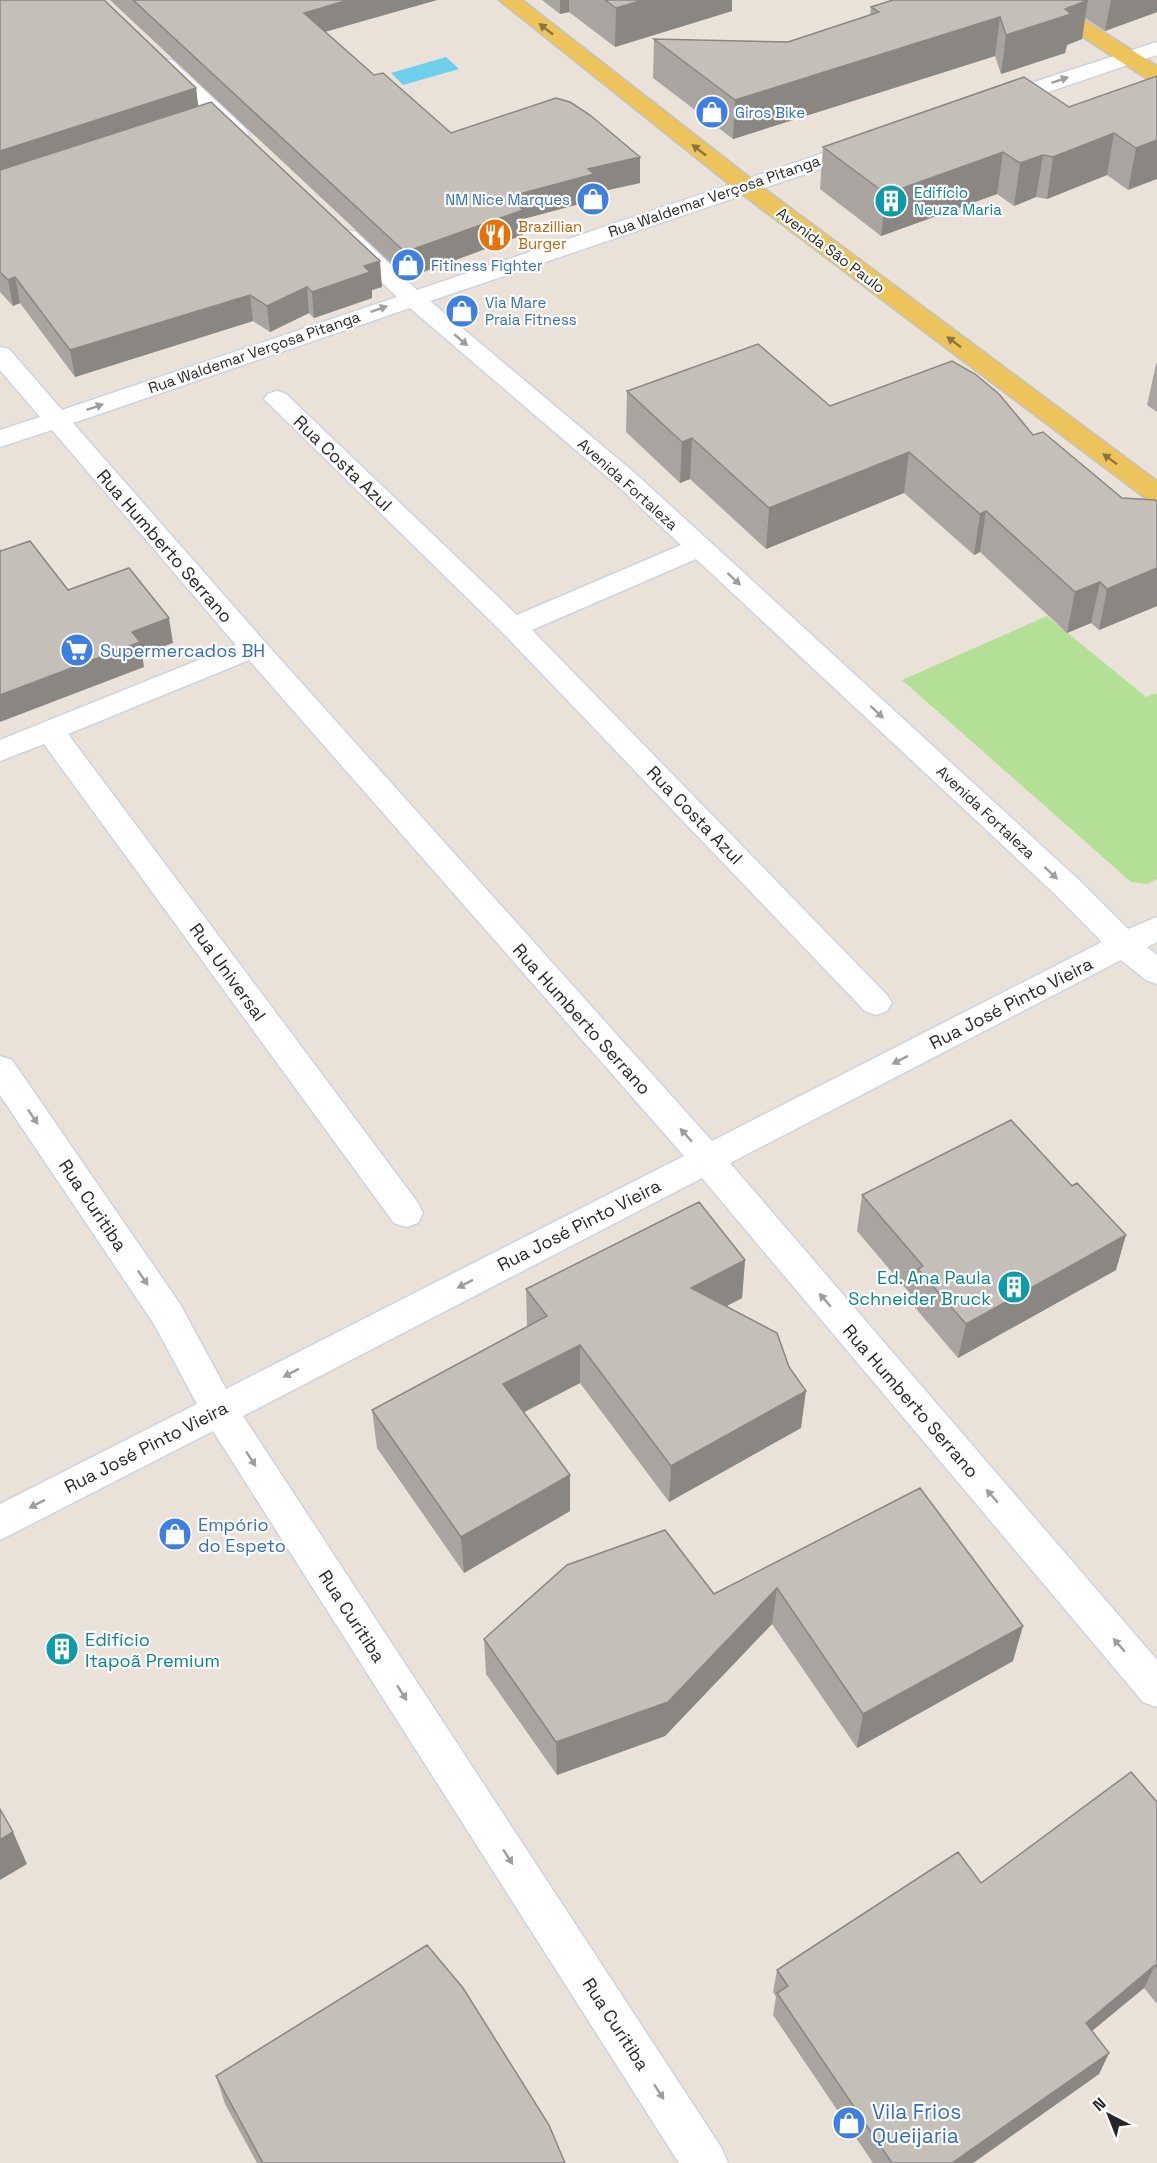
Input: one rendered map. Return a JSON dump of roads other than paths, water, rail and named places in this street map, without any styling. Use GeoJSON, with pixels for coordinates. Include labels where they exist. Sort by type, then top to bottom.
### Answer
{"type":"FeatureCollection","features":[{"type":"Feature","properties":{"kind":"main road","name":"Avenida São Paulo"},"geometry":{"type":"LineString","coordinates":[[508,0],[746,186],[1157,494]]}},
{"type":"Feature","properties":{"kind":"main road"},"geometry":{"type":"LineString","coordinates":[[1039,0],[1157,75]]}},
{"type":"Feature","properties":{"kind":"street"},"geometry":{"type":"LineString","coordinates":[[145,46],[208,120],[252,148]]}},
{"type":"Feature","properties":{"kind":"street"},"geometry":{"type":"LineString","coordinates":[[970,110],[1157,48]]}},
{"type":"Feature","properties":{"kind":"street","name":"Rua Waldemar Verçosa Pitanga"},"geometry":{"type":"LineString","coordinates":[[0,439],[880,140]]}},
{"type":"Feature","properties":{"kind":"street","name":"Avenida Fortaleza"},"geometry":{"type":"LineString","coordinates":[[328,219],[412,298],[628,481],[1066,887],[1124,945],[1157,972]]}},
{"type":"Feature","properties":{"kind":"street","name":"Rua Humberto Serrano"},"geometry":{"type":"LineString","coordinates":[[0,354],[254,648],[707,1159],[765,1230],[1155,1682]]}},
{"type":"Feature","properties":{"kind":"street","name":"Rua Costa Azul"},"geometry":{"type":"LineString","coordinates":[[277,399],[513,627],[876,1003]]}},
{"type":"Feature","properties":{"kind":"street"},"geometry":{"type":"LineString","coordinates":[[513,627],[699,547]]}},
{"type":"Feature","properties":{"kind":"street"},"geometry":{"type":"LineString","coordinates":[[0,751],[254,648]]}},
{"type":"Feature","properties":{"kind":"street","name":"Rua Universal"},"geometry":{"type":"LineString","coordinates":[[50,731],[406,1213]]}},
{"type":"Feature","properties":{"kind":"street","name":"Rua José Pinto Vieira"},"geometry":{"type":"LineString","coordinates":[[0,1523],[1157,928]]}},
{"type":"Feature","properties":{"kind":"street","name":"Rua Curitiba"},"geometry":{"type":"LineString","coordinates":[[0,1069],[167,1314],[219,1410],[705,2163]]}},
{"type":"Feature","properties":{"kind":"water"},"geometry":{"type":"Polygon","coordinates":[[[446,57],[459,69],[403,85],[391,73],[446,57]]]}},
{"type":"Feature","properties":{"kind":"place","name":"Giros Bike"},"geometry":{"type":"Point","coordinates":[712,112]}},
{"type":"Feature","properties":{"kind":"place","name":"NM Nice Marques"},"geometry":{"type":"Point","coordinates":[593,199]}},
{"type":"Feature","properties":{"kind":"place","name":"Edifício Neuza Maria"},"geometry":{"type":"Point","coordinates":[891,201]}},
{"type":"Feature","properties":{"kind":"place","name":"Brazillian Burger"},"geometry":{"type":"Point","coordinates":[495,235]}},
{"type":"Feature","properties":{"kind":"place","name":"Fitiness Fighter"},"geometry":{"type":"Point","coordinates":[408,265]}},
{"type":"Feature","properties":{"kind":"place","name":"Via Mare Praia Fitness"},"geometry":{"type":"Point","coordinates":[462,311]}},
{"type":"Feature","properties":{"kind":"place","name":"Supermercados BH"},"geometry":{"type":"Point","coordinates":[77,650]}},
{"type":"Feature","properties":{"kind":"place","name":"Ed. Ana Paula Schneider Bruck"},"geometry":{"type":"Point","coordinates":[1014,1287]}},
{"type":"Feature","properties":{"kind":"place","name":"Empório do Espeto"},"geometry":{"type":"Point","coordinates":[175,1534]}},
{"type":"Feature","properties":{"kind":"place","name":"Edifício Itapoã Premium"},"geometry":{"type":"Point","coordinates":[62,1649]}},
{"type":"Feature","properties":{"kind":"place","name":"Vila Frios Queijaria"},"geometry":{"type":"Point","coordinates":[849,2123]}}]}
